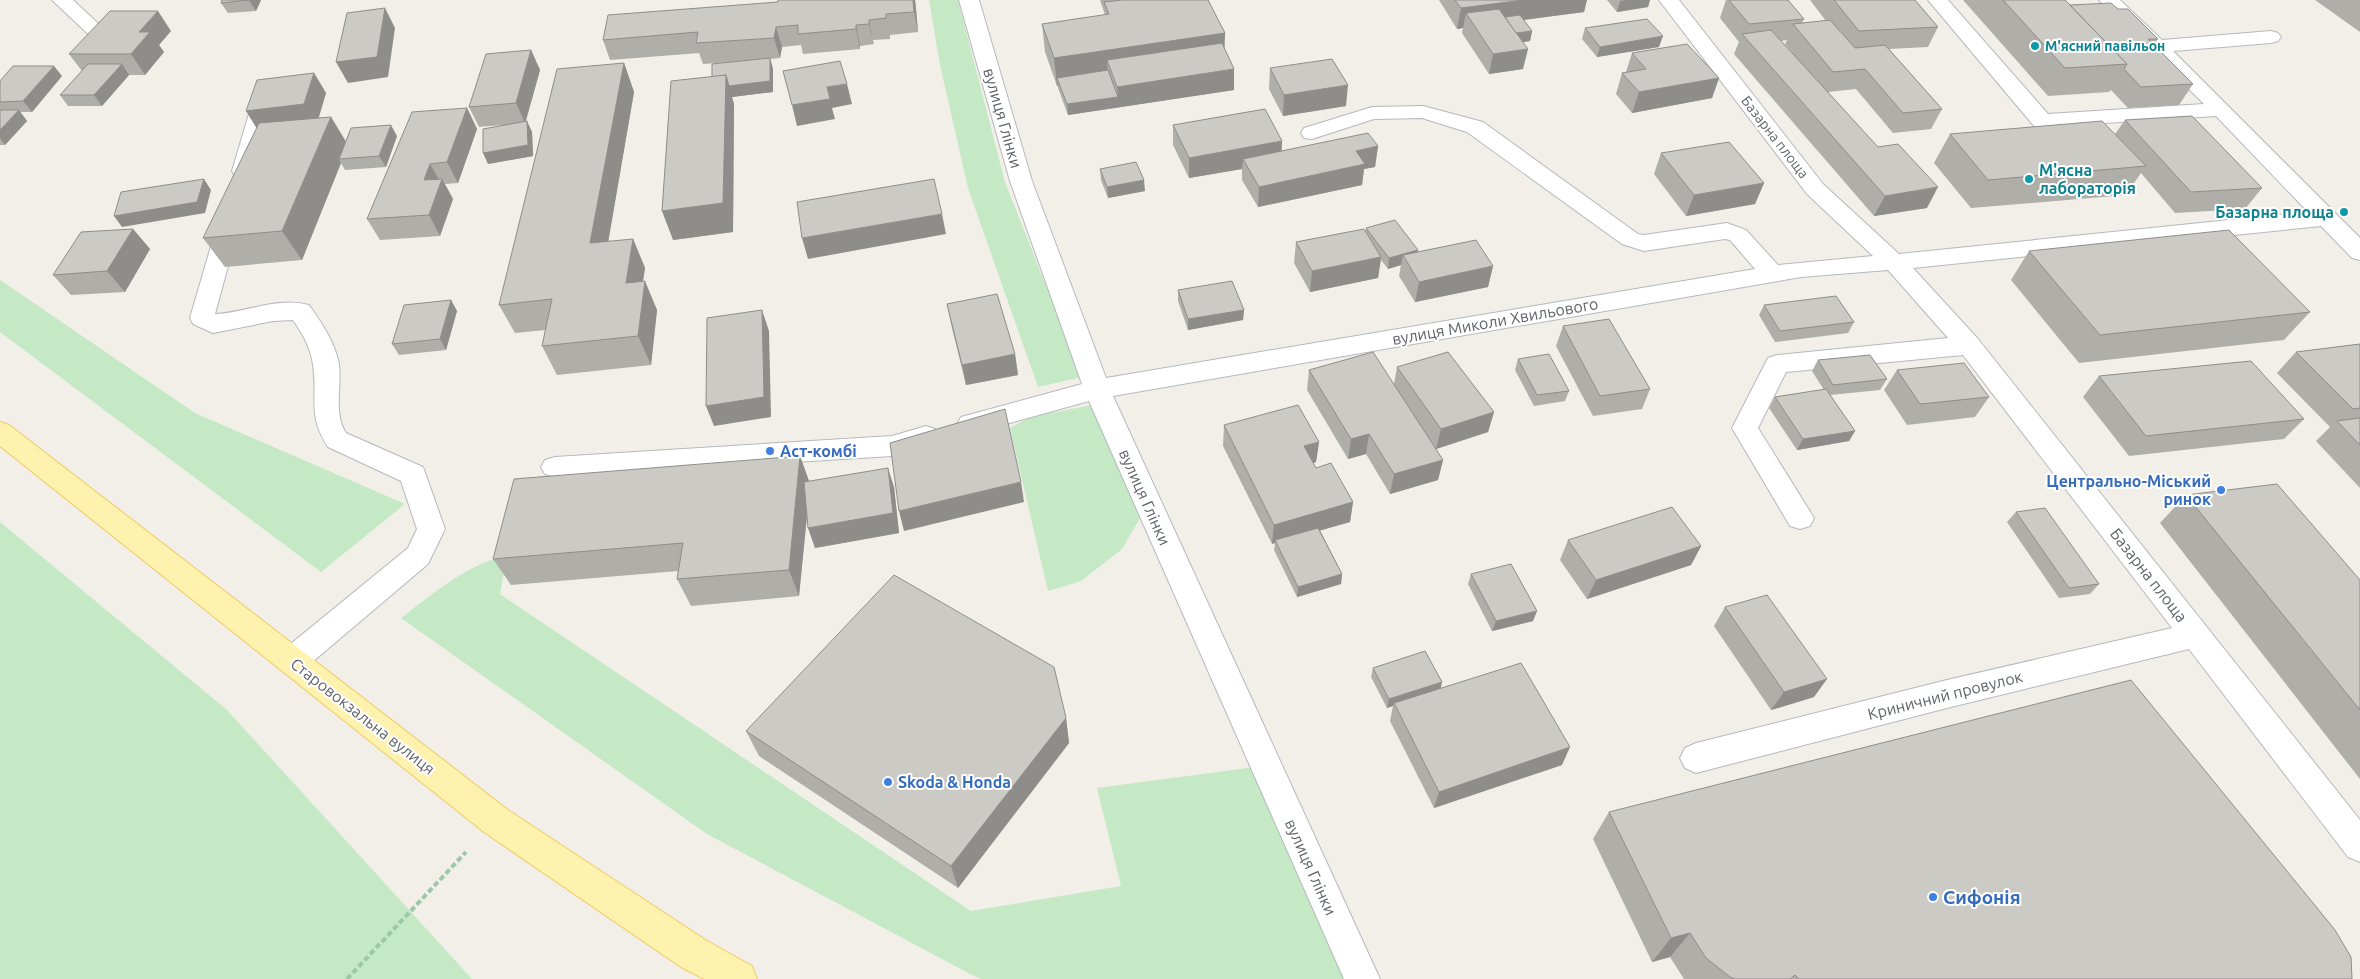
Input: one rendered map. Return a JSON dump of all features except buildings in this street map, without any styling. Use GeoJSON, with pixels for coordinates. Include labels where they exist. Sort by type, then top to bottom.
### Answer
{"type":"FeatureCollection","features":[{"type":"Feature","properties":{"kind":"main road","name":"Старовокзальна вулиця"},"geometry":{"type":"LineString","coordinates":[[0,432],[496,820],[694,954],[739,979]]}},
{"type":"Feature","properties":{"kind":"street"},"geometry":{"type":"LineString","coordinates":[[62,0],[94,29]]}},
{"type":"Feature","properties":{"kind":"street","name":"вулиця Глінки"},"geometry":{"type":"LineString","coordinates":[[970,0],[1021,181],[1097,389],[1362,979]]}},
{"type":"Feature","properties":{"kind":"street","name":"Базарна площа"},"geometry":{"type":"LineString","coordinates":[[1670,0],[1815,189],[1894,262],[1969,345],[2360,846]]}},
{"type":"Feature","properties":{"kind":"street"},"geometry":{"type":"LineString","coordinates":[[1938,0],[2042,121],[2221,109]]}},
{"type":"Feature","properties":{"kind":"street"},"geometry":{"type":"LineString","coordinates":[[2109,0],[2221,109],[2360,252]]}},
{"type":"Feature","properties":{"kind":"street"},"geometry":{"type":"LineString","coordinates":[[2156,47],[2271,37]]}},
{"type":"Feature","properties":{"kind":"street"},"geometry":{"type":"LineString","coordinates":[[268,81],[202,318],[213,324],[273,313],[300,312],[313,328],[326,363],[326,404],[330,432],[337,440],[413,474],[432,529],[418,556],[293,660]]}},
{"type":"Feature","properties":{"kind":"street"},"geometry":{"type":"LineString","coordinates":[[1312,133],[1372,113],[1423,112],[1475,127],[1630,239],[1644,243],[1727,231],[1738,235],[1773,274]]}},
{"type":"Feature","properties":{"kind":"street"},"geometry":{"type":"LineString","coordinates":[[1894,262],[2325,218]]}},
{"type":"Feature","properties":{"kind":"street","name":"вулиця Миколи Хвильового"},"geometry":{"type":"LineString","coordinates":[[555,467],[892,446],[1097,389],[1801,269],[1894,262]]}},
{"type":"Feature","properties":{"kind":"street"},"geometry":{"type":"LineString","coordinates":[[1800,518],[1745,428],[1777,364],[1969,345]]}},
{"type":"Feature","properties":{"kind":"street","name":"Криничний провулок"},"geometry":{"type":"LineString","coordinates":[[1696,758],[1947,694],[2195,635]]}},
{"type":"Feature","properties":{"kind":"path"},"geometry":{"type":"LineString","coordinates":[[347,979],[496,820]]}},
{"type":"Feature","properties":{"kind":"green space"},"geometry":{"type":"Polygon","coordinates":[[[929,0],[958,0],[1005,182],[1082,377],[1038,387],[968,188],[940,65],[929,0]]]}},
{"type":"Feature","properties":{"kind":"green space"},"geometry":{"type":"Polygon","coordinates":[[[0,280],[195,413],[405,504],[321,572],[0,332],[0,280]]]}},
{"type":"Feature","properties":{"kind":"green space"},"geometry":{"type":"Polygon","coordinates":[[[1097,404],[1144,511],[1122,549],[1081,581],[1048,591],[1010,428],[1030,417],[1097,404]]]}},
{"type":"Feature","properties":{"kind":"green space"},"geometry":{"type":"Polygon","coordinates":[[[0,522],[227,710],[472,979],[0,979],[0,522]]]}},
{"type":"Feature","properties":{"kind":"green space"},"geometry":{"type":"Polygon","coordinates":[[[507,555],[500,594],[971,911],[1121,886],[1097,788],[1255,767],[1349,979],[981,979],[972,975],[707,834],[401,618],[464,573],[507,555]]]}},
{"type":"Feature","properties":{"kind":"place","name":"М'ясний павільон"},"geometry":{"type":"Point","coordinates":[2035,46]}},
{"type":"Feature","properties":{"kind":"place","name":"М'ясна лабораторія"},"geometry":{"type":"Point","coordinates":[2029,179]}},
{"type":"Feature","properties":{"kind":"place","name":"Базарна площа"},"geometry":{"type":"Point","coordinates":[2344,212]}},
{"type":"Feature","properties":{"kind":"place","name":"Аст-комбі"},"geometry":{"type":"Point","coordinates":[770,451]}},
{"type":"Feature","properties":{"kind":"place","name":"Центрально-Міський ринок"},"geometry":{"type":"Point","coordinates":[2221,490]}},
{"type":"Feature","properties":{"kind":"place","name":"Skoda & Honda"},"geometry":{"type":"Point","coordinates":[888,782]}},
{"type":"Feature","properties":{"kind":"place","name":"Сифонія"},"geometry":{"type":"Point","coordinates":[1933,897]}}]}
